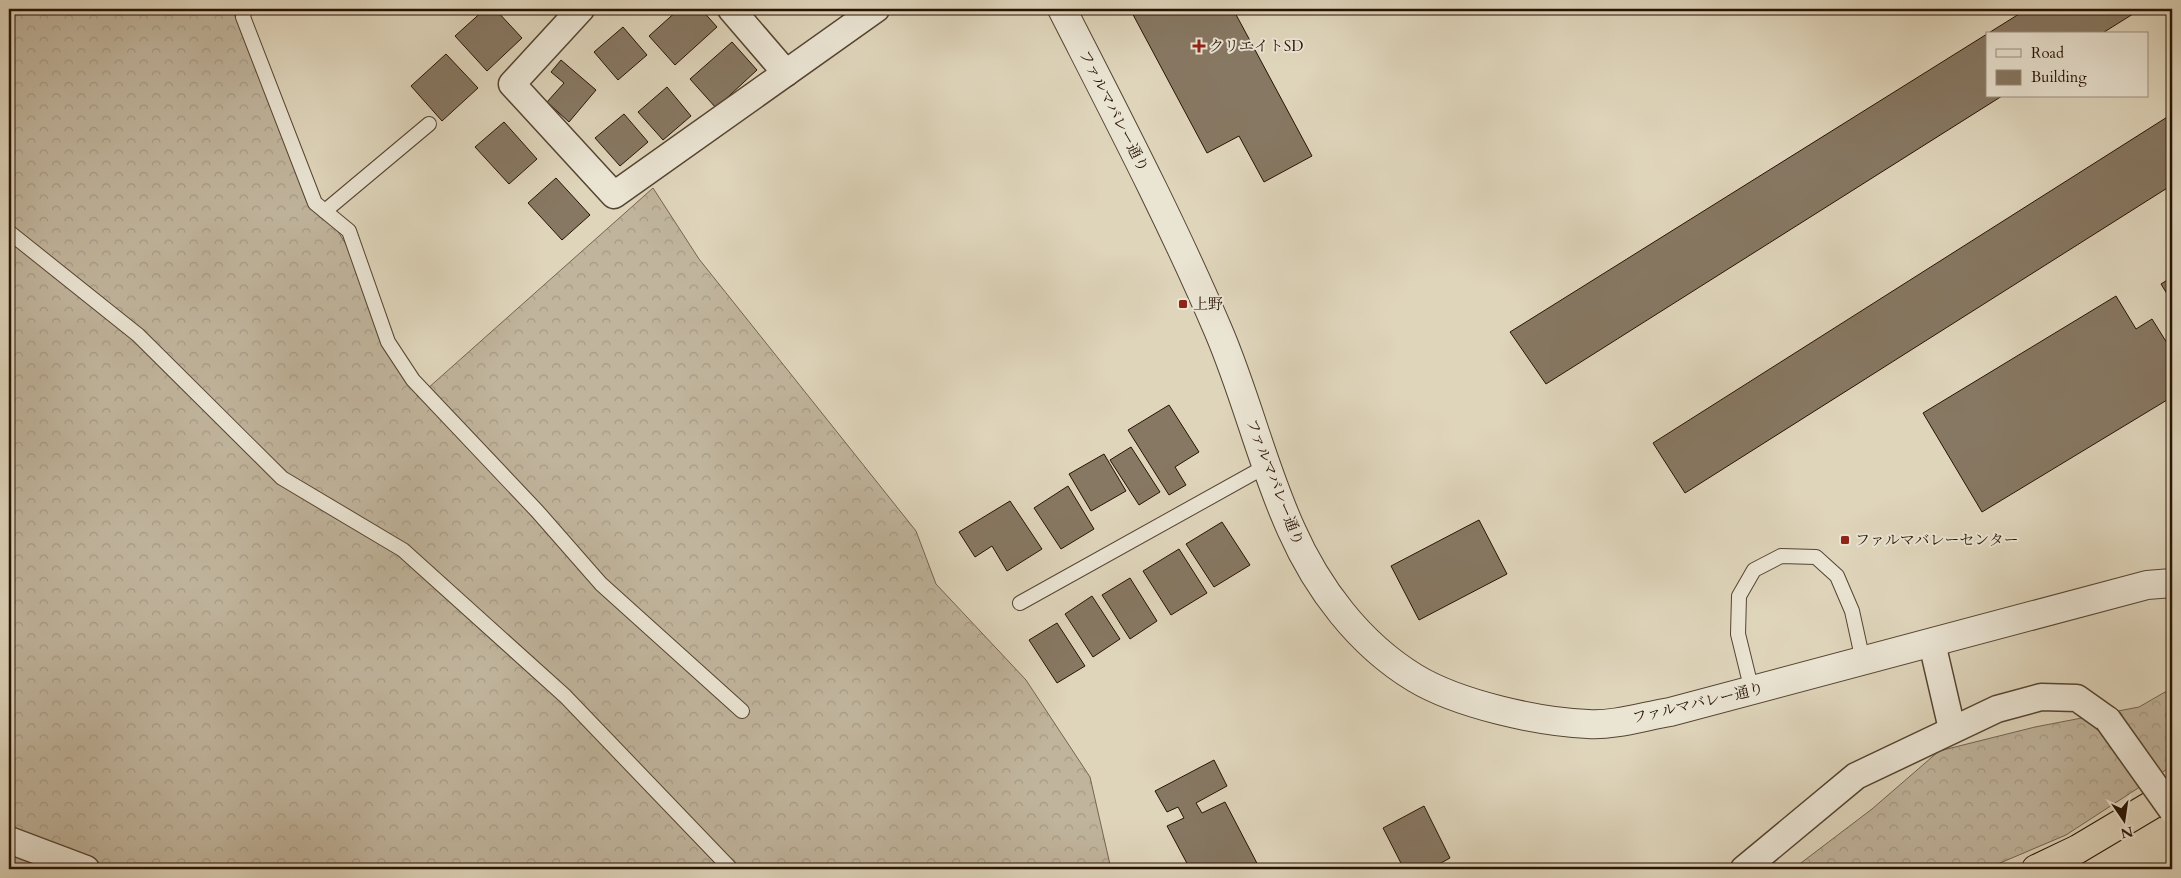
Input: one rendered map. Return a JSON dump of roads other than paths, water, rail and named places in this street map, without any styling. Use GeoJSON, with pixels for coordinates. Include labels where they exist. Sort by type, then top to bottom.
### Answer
{"type":"FeatureCollection","features":[{"type":"Feature","properties":{"kind":"highway"},"geometry":{"type":"LineString","coordinates":[[2036,869],[2078,849],[2172,793]]}},
{"type":"Feature","properties":{"kind":"highway"},"geometry":{"type":"LineString","coordinates":[[2077,869],[2172,811]]}},
{"type":"Feature","properties":{"kind":"street"},"geometry":{"type":"LineString","coordinates":[[581,9],[512,84],[614,195],[876,9]]}},
{"type":"Feature","properties":{"kind":"street"},"geometry":{"type":"LineString","coordinates":[[732,9],[786,73]]}},
{"type":"Feature","properties":{"kind":"street","name":"ファルマバレー通り"},"geometry":{"type":"LineString","coordinates":[[1062,9],[1172,227],[1220,332],[1291,528],[1322,588],[1362,636],[1415,678],[1474,704],[1544,719],[1591,725],[1670,712],[2147,585],[2172,583]]}},
{"type":"Feature","properties":{"kind":"street"},"geometry":{"type":"LineString","coordinates":[[1932,643],[1952,729]]}},
{"type":"Feature","properties":{"kind":"street"},"geometry":{"type":"LineString","coordinates":[[1744,869],[1856,776],[1996,709],[2041,697],[2077,698],[2108,720],[2172,811]]}},
{"type":"Feature","properties":{"kind":"street"},"geometry":{"type":"LineString","coordinates":[[20,852],[86,869]]}},
{"type":"Feature","properties":{"kind":"lane"},"geometry":{"type":"LineString","coordinates":[[245,9],[243,17],[315,203],[348,231],[388,342],[413,380],[537,511],[600,584],[742,711]]}},
{"type":"Feature","properties":{"kind":"lane"},"geometry":{"type":"LineString","coordinates":[[325,211],[429,124]]}},
{"type":"Feature","properties":{"kind":"lane"},"geometry":{"type":"LineString","coordinates":[[9,232],[138,336],[282,478],[403,550],[565,696],[731,869]]}},
{"type":"Feature","properties":{"kind":"lane"},"geometry":{"type":"LineString","coordinates":[[1020,603],[1268,465]]}},
{"type":"Feature","properties":{"kind":"lane"},"geometry":{"type":"LineString","coordinates":[[1752,691],[1738,634],[1739,596],[1754,570],[1781,556],[1816,557],[1837,576],[1852,611],[1863,661]]}},
{"type":"Feature","properties":{"kind":"place","name":"クリエイトSD"},"geometry":{"type":"Point","coordinates":[1199,46]}},
{"type":"Feature","properties":{"kind":"place","name":"上野"},"geometry":{"type":"Point","coordinates":[1183,304]}},
{"type":"Feature","properties":{"kind":"place","name":"ファルマバレーセンター"},"geometry":{"type":"Point","coordinates":[1845,540]}}]}
